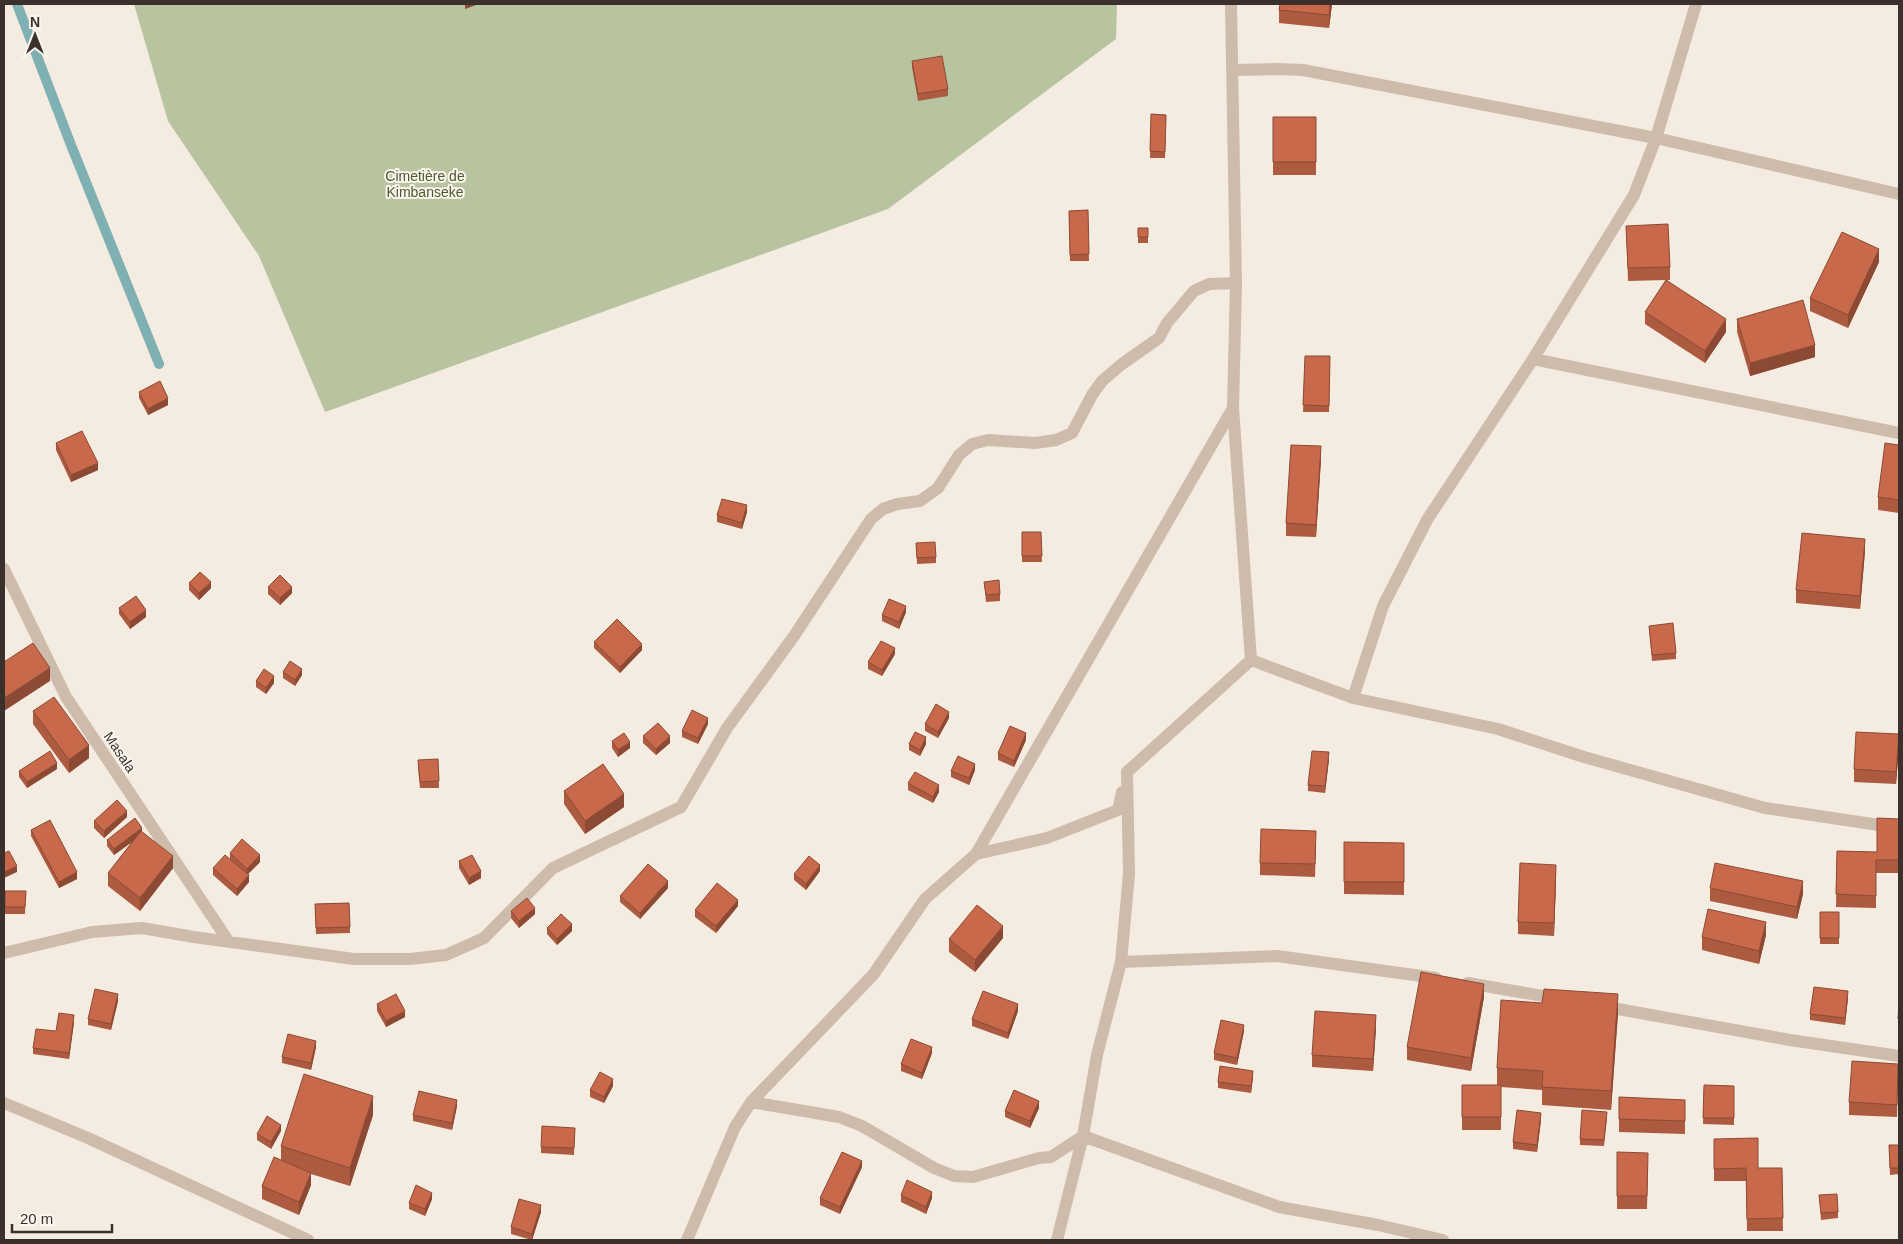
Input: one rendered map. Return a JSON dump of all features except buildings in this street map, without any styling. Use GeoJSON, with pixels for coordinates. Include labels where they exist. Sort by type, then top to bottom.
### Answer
{"type":"FeatureCollection","features":[{"type":"Feature","properties":{"kind":"street"},"geometry":{"type":"LineString","coordinates":[[1231,4],[1236,283],[1233,408],[1251,660]]}},
{"type":"Feature","properties":{"kind":"street"},"geometry":{"type":"LineString","coordinates":[[1353,698],[1383,606],[1427,520],[1533,360],[1634,196],[1656,138],[1696,4]]}},
{"type":"Feature","properties":{"kind":"street"},"geometry":{"type":"LineString","coordinates":[[1233,70],[1303,70],[1656,138],[1899,194]]}},
{"type":"Feature","properties":{"kind":"street"},"geometry":{"type":"LineString","coordinates":[[4,953],[92,932],[142,928],[354,959],[410,959],[446,955],[484,938],[553,868],[681,806],[727,728],[794,636],[871,519],[883,508],[920,501],[926,497],[938,488],[959,455],[972,444],[988,440],[1035,444],[1056,440],[1072,433],[1092,395],[1102,381],[1122,364],[1159,338],[1167,323],[1194,290],[1209,284],[1236,283]]}},
{"type":"Feature","properties":{"kind":"street"},"geometry":{"type":"LineString","coordinates":[[1533,360],[1899,433]]}},
{"type":"Feature","properties":{"kind":"street"},"geometry":{"type":"LineString","coordinates":[[687,1240],[735,1127],[750,1102],[873,975],[925,899],[976,854],[1233,408]]}},
{"type":"Feature","properties":{"kind":"street","name":"Masala"},"geometry":{"type":"LineString","coordinates":[[4,569],[66,697],[229,942]]}},
{"type":"Feature","properties":{"kind":"street"},"geometry":{"type":"LineString","coordinates":[[1251,660],[1353,698],[1498,729],[1584,757],[1765,808],[1899,828]]}},
{"type":"Feature","properties":{"kind":"street"},"geometry":{"type":"LineString","coordinates":[[976,854],[1047,838],[1118,810],[1127,772],[1251,660]]}},
{"type":"Feature","properties":{"kind":"street"},"geometry":{"type":"LineString","coordinates":[[1057,1240],[1083,1136],[1097,1055],[1120,962],[1129,874],[1127,772]]}},
{"type":"Feature","properties":{"kind":"street"},"geometry":{"type":"LineString","coordinates":[[1120,962],[1277,956],[1451,980],[1790,1040],[1899,1056]]}},
{"type":"Feature","properties":{"kind":"street"},"geometry":{"type":"LineString","coordinates":[[750,1102],[839,1117],[854,1123],[934,1168],[954,1176],[973,1177],[1039,1158],[1051,1157],[1083,1136]]}},
{"type":"Feature","properties":{"kind":"street"},"geometry":{"type":"LineString","coordinates":[[4,1103],[88,1138],[308,1240]]}},
{"type":"Feature","properties":{"kind":"street"},"geometry":{"type":"LineString","coordinates":[[1083,1136],[1279,1207],[1378,1225],[1443,1240]]}},
{"type":"Feature","properties":{"kind":"green space","name":"Cimetière de Kimbanseke"},"geometry":{"type":"Polygon","coordinates":[[[134,4],[1117,4],[1116,39],[888,209],[325,412],[259,256],[168,121],[134,4]]]}},
{"type":"Feature","properties":{"kind":"waterway"},"geometry":{"type":"LineString","coordinates":[[17,4],[71,145],[159,364]]}}]}
